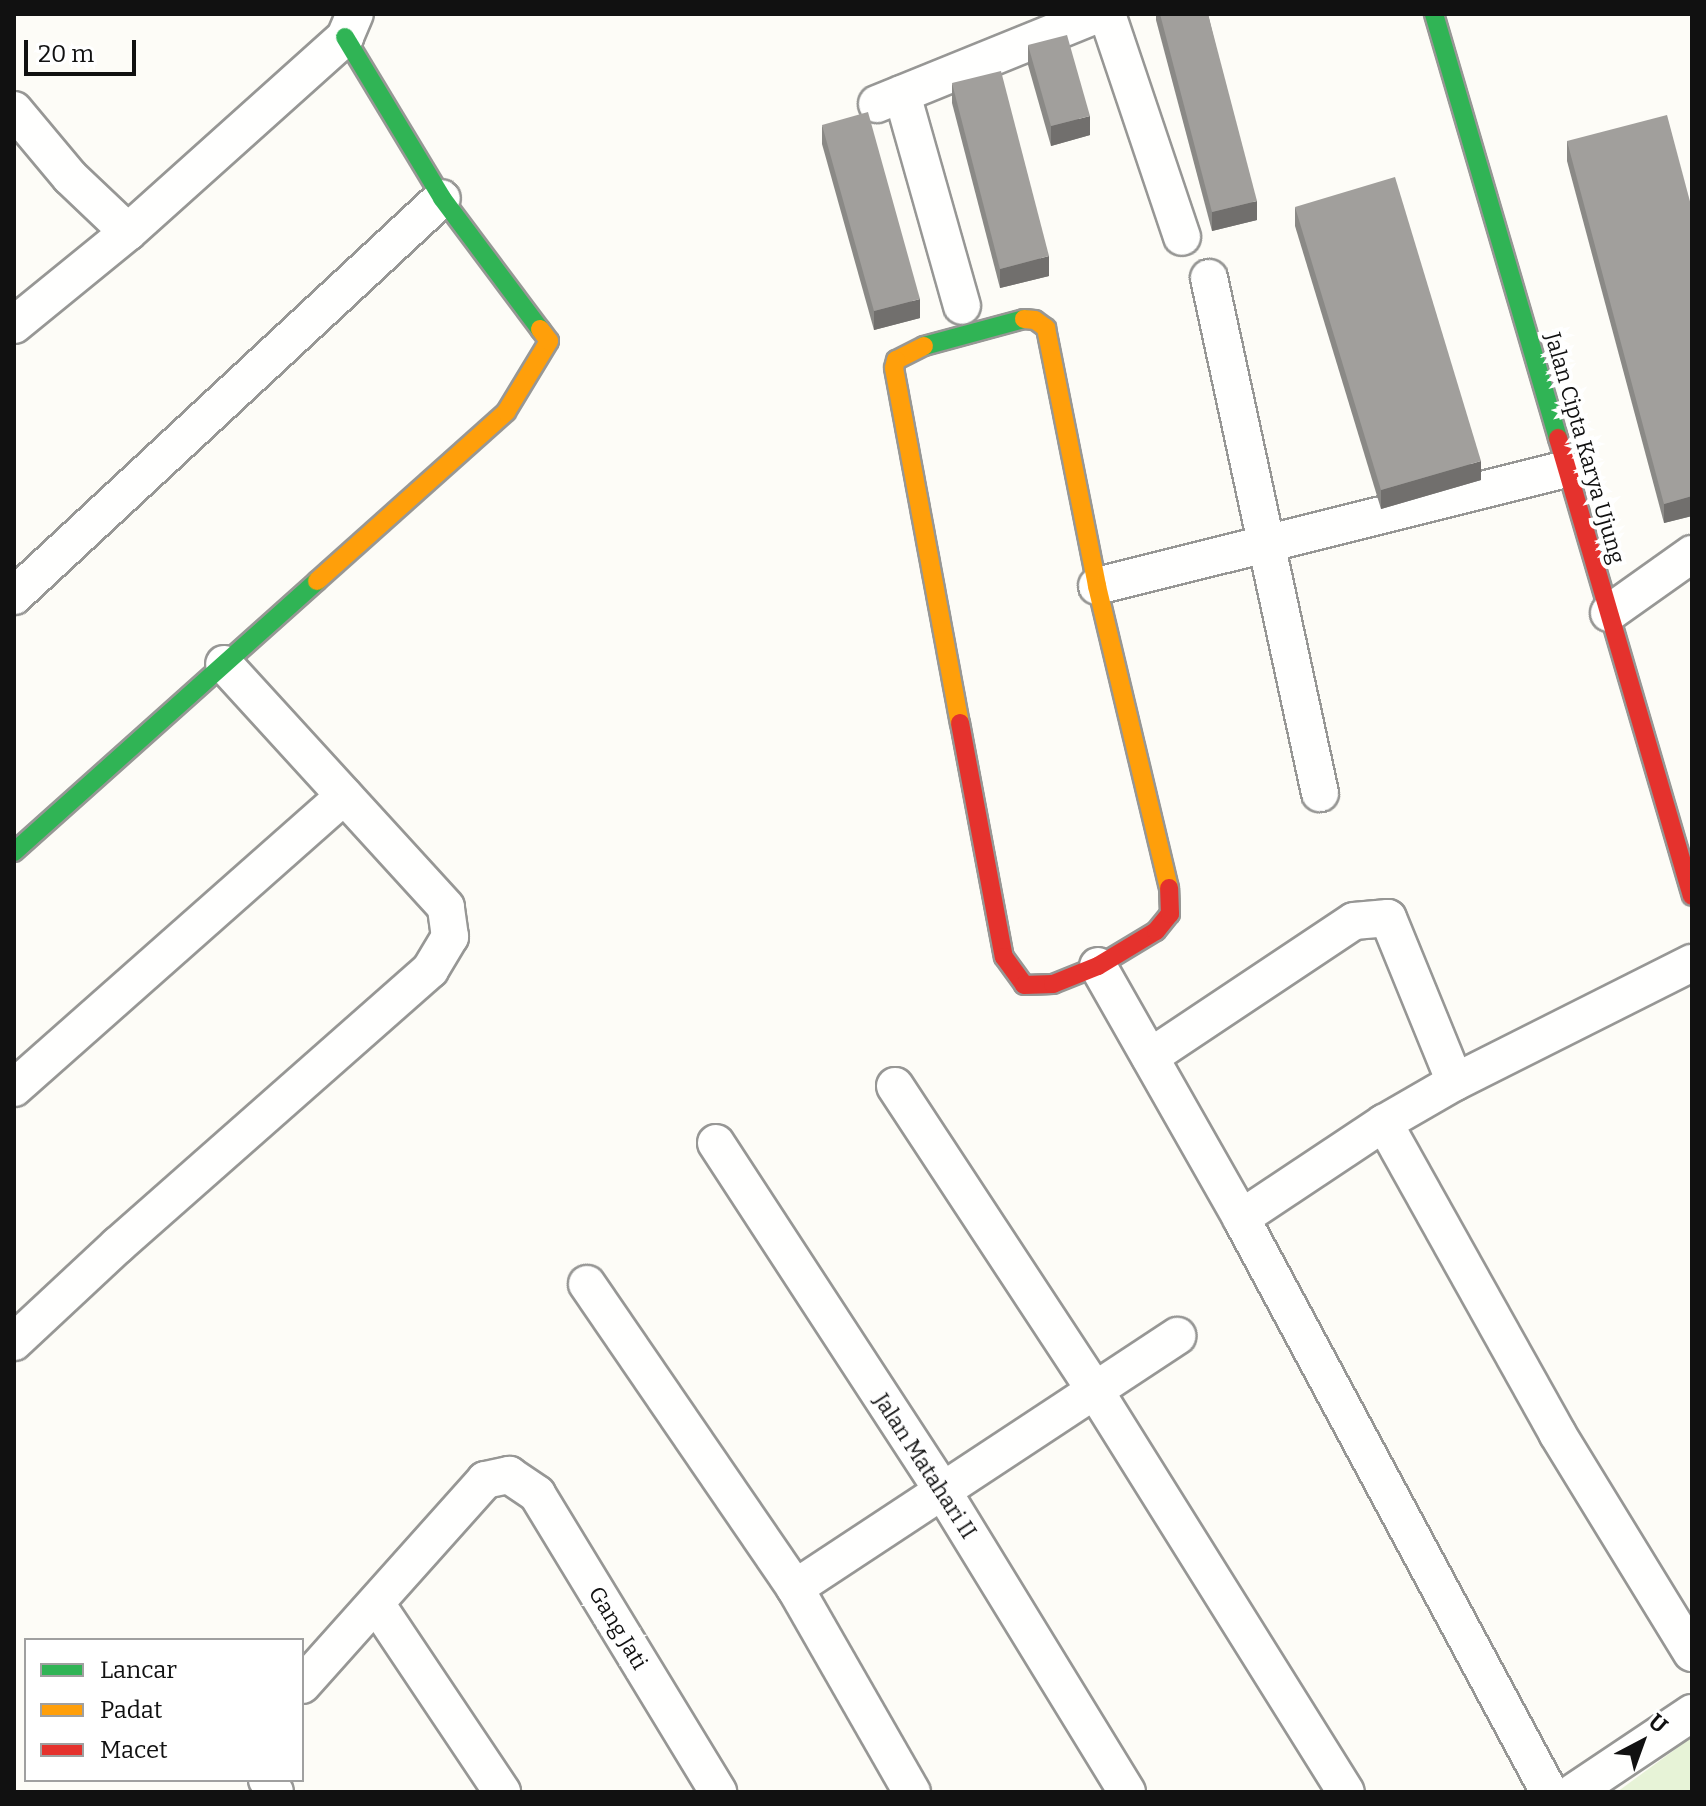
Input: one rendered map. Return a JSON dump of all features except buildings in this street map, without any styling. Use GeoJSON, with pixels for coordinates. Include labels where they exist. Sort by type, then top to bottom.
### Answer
{"type":"FeatureCollection","features":[{"type":"Feature","properties":{"kind":"street"},"geometry":{"type":"LineString","coordinates":[[962,306],[889,99],[1099,14]]}},
{"type":"Feature","properties":{"kind":"street"},"geometry":{"type":"LineString","coordinates":[[1107,14],[1182,237]]}},
{"type":"Feature","properties":{"kind":"street","name":"Jalan Cipta Karya Ujung"},"geometry":{"type":"LineString","coordinates":[[1434,14],[1692,896]]}},
{"type":"Feature","properties":{"kind":"street"},"geometry":{"type":"LineString","coordinates":[[14,325],[128,232],[350,25],[442,198],[549,341],[506,412],[14,852]]}},
{"type":"Feature","properties":{"kind":"street"},"geometry":{"type":"LineString","coordinates":[[14,110],[70,177],[128,232]]}},
{"type":"Feature","properties":{"kind":"street"},"geometry":{"type":"LineString","coordinates":[[14,596],[442,198]]}},
{"type":"Feature","properties":{"kind":"street"},"geometry":{"type":"LineString","coordinates":[[1209,278],[1320,793]]}},
{"type":"Feature","properties":{"kind":"street"},"geometry":{"type":"LineString","coordinates":[[1024,319],[1035,320],[1046,328],[1097,586],[1169,885],[1170,914],[1156,931],[1098,966],[1053,984],[1024,985],[1004,957],[895,381],[896,360],[912,349],[1024,319]]}},
{"type":"Feature","properties":{"kind":"street"},"geometry":{"type":"LineString","coordinates":[[1097,586],[1566,469]]}},
{"type":"Feature","properties":{"kind":"street"},"geometry":{"type":"LineString","coordinates":[[1609,613],[1692,554]]}},
{"type":"Feature","properties":{"kind":"street"},"geometry":{"type":"LineString","coordinates":[[14,1342],[118,1245],[430,970],[450,937],[446,907],[224,664]]}},
{"type":"Feature","properties":{"kind":"street"},"geometry":{"type":"LineString","coordinates":[[14,1088],[344,796]]}},
{"type":"Feature","properties":{"kind":"street"},"geometry":{"type":"LineString","coordinates":[[1150,1057],[1354,921],[1388,918],[1455,1082]]}},
{"type":"Feature","properties":{"kind":"street"},"geometry":{"type":"LineString","coordinates":[[1241,1218],[1384,1123],[1455,1082],[1692,963]]}},
{"type":"Feature","properties":{"kind":"street"},"geometry":{"type":"LineString","coordinates":[[1098,966],[1241,1218],[1549,1792]]}},
{"type":"Feature","properties":{"kind":"street"},"geometry":{"type":"LineString","coordinates":[[895,1086],[1094,1389],[1346,1792]]}},
{"type":"Feature","properties":{"kind":"street"},"geometry":{"type":"LineString","coordinates":[[1384,1123],[1557,1433],[1692,1653]]}},
{"type":"Feature","properties":{"kind":"street","name":"Jalan Matahari II"},"geometry":{"type":"LineString","coordinates":[[716,1143],[942,1490],[1127,1792]]}},
{"type":"Feature","properties":{"kind":"street"},"geometry":{"type":"LineString","coordinates":[[587,1284],[795,1588],[912,1792]]}},
{"type":"Feature","properties":{"kind":"street"},"geometry":{"type":"LineString","coordinates":[[795,1588],[1177,1336]]}},
{"type":"Feature","properties":{"kind":"street","name":"Gang Jati"},"geometry":{"type":"LineString","coordinates":[[377,1605],[485,1480],[509,1475],[537,1494],[718,1792]]}},
{"type":"Feature","properties":{"kind":"street"},"geometry":{"type":"LineString","coordinates":[[304,1683],[377,1605],[502,1792]]}},
{"type":"Feature","properties":{"kind":"street"},"geometry":{"type":"LineString","coordinates":[[1574,1792],[1692,1713]]}},
{"type":"Feature","properties":{"kind":"green space"},"geometry":{"type":"Polygon","coordinates":[[[1692,1737],[1692,1792],[1617,1792],[1692,1737]]]}},
{"type":"Feature","properties":{"kind":"traffic: fast"},"geometry":{"type":"LineString","coordinates":[[1434,14],[1558,438]]}},
{"type":"Feature","properties":{"kind":"traffic: fast"},"geometry":{"type":"LineString","coordinates":[[345,37],[442,198],[540,329]]}},
{"type":"Feature","properties":{"kind":"traffic: fast"},"geometry":{"type":"LineString","coordinates":[[924,346],[1024,319]]}},
{"type":"Feature","properties":{"kind":"traffic: fast"},"geometry":{"type":"LineString","coordinates":[[14,852],[317,581]]}},
{"type":"Feature","properties":{"kind":"traffic: slow"},"geometry":{"type":"LineString","coordinates":[[1024,319],[1035,320],[1046,328],[1097,586],[1169,888]]}},
{"type":"Feature","properties":{"kind":"traffic: slow"},"geometry":{"type":"LineString","coordinates":[[317,581],[506,412],[549,341],[540,329]]}},
{"type":"Feature","properties":{"kind":"traffic: slow"},"geometry":{"type":"LineString","coordinates":[[924,346],[896,360],[894,368],[960,723]]}},
{"type":"Feature","properties":{"kind":"traffic: jam"},"geometry":{"type":"LineString","coordinates":[[1558,438],[1692,896]]}},
{"type":"Feature","properties":{"kind":"traffic: jam"},"geometry":{"type":"LineString","coordinates":[[960,723],[1004,957],[1024,985],[1053,984],[1098,966],[1156,931],[1170,914],[1169,888]]}}]}
